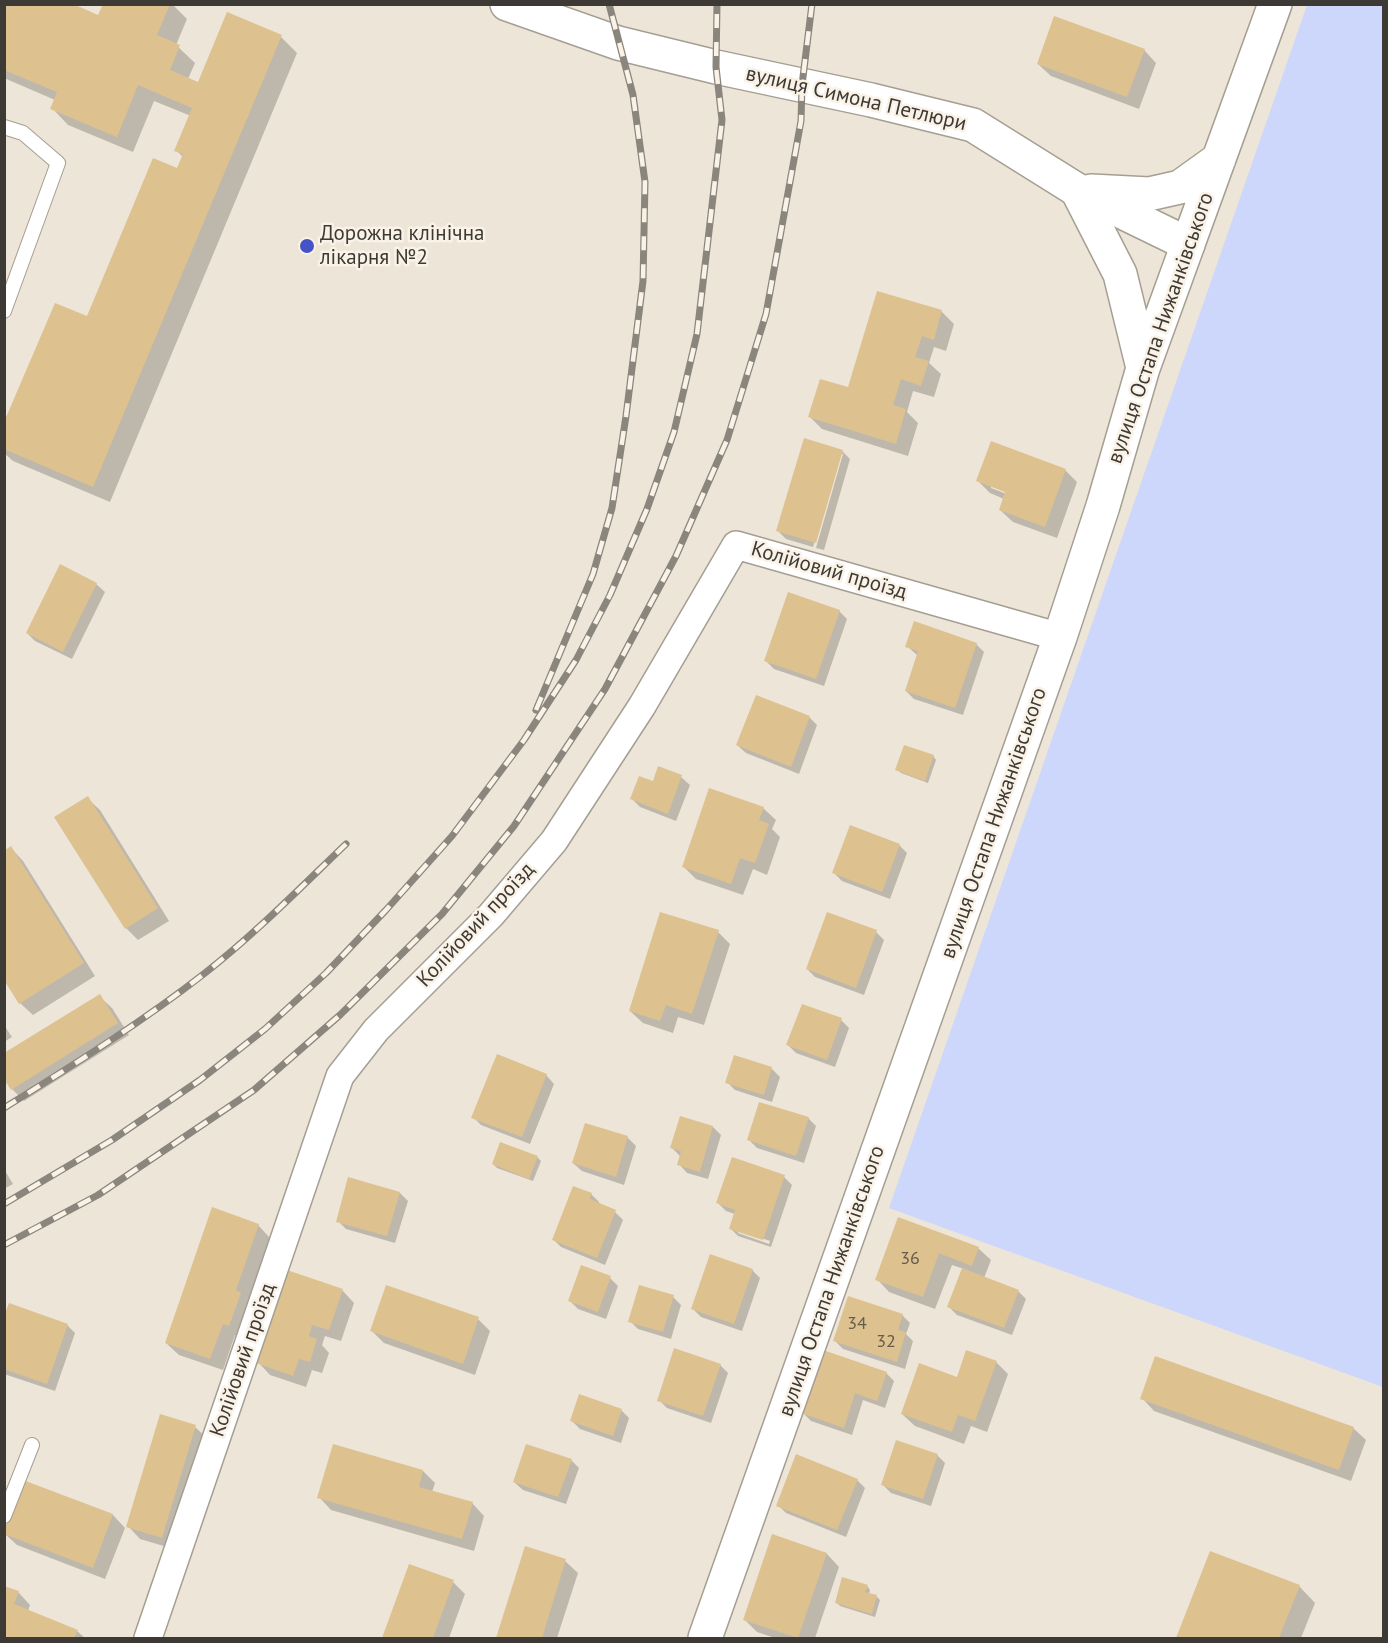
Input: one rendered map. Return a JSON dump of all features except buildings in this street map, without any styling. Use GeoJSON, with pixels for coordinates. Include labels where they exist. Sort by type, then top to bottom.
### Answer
{"type":"FeatureCollection","features":[{"type":"Feature","properties":{"kind":"street","name":"вулиця Симона Петлюри"},"geometry":{"type":"LineString","coordinates":[[507,4],[618,43],[973,125],[1077,190],[1188,244]]}},
{"type":"Feature","properties":{"kind":"street","name":"вулиця Остапа Нижанківського"},"geometry":{"type":"LineString","coordinates":[[705,1638],[1060,637],[1103,506],[1143,368],[1275,4]]}},
{"type":"Feature","properties":{"kind":"street"},"geometry":{"type":"LineString","coordinates":[[1077,190],[1149,194],[1180,187],[1219,159]]}},
{"type":"Feature","properties":{"kind":"street"},"geometry":{"type":"LineString","coordinates":[[1077,190],[1120,274],[1143,368]]}},
{"type":"Feature","properties":{"kind":"street","name":"Колійовий проїзд"},"geometry":{"type":"LineString","coordinates":[[148,1638],[340,1076],[376,1030],[491,915],[554,841],[642,706],[736,545],[1060,637]]}},
{"type":"Feature","properties":{"kind":"lane"},"geometry":{"type":"LineString","coordinates":[[4,127],[23,133],[58,163],[4,311]]}},
{"type":"Feature","properties":{"kind":"lane"},"geometry":{"type":"LineString","coordinates":[[4,1516],[32,1444]]}},
{"type":"Feature","properties":{"kind":"shaded area"},"geometry":{"type":"Polygon","coordinates":[[[1307,5],[1383,5],[1383,1387],[889,1208],[1307,5]]]}},
{"type":"Feature","properties":{"kind":"railway"},"geometry":{"type":"LineString","coordinates":[[536,710],[593,574],[612,508],[643,281],[645,182],[633,95],[609,4]]}},
{"type":"Feature","properties":{"kind":"railway"},"geometry":{"type":"LineString","coordinates":[[4,1204],[112,1140],[200,1080],[265,1029],[326,973],[452,836],[524,740],[576,660],[610,595],[647,509],[674,432],[697,334],[722,120],[716,67],[717,4]]}},
{"type":"Feature","properties":{"kind":"railway"},"geometry":{"type":"LineString","coordinates":[[4,1245],[98,1195],[254,1090],[340,1015],[442,914],[514,826],[605,689],[676,556],[727,440],[766,314],[801,121],[802,85],[812,4]]}},
{"type":"Feature","properties":{"kind":"railway"},"geometry":{"type":"LineString","coordinates":[[4,1108],[81,1060],[205,973],[259,927],[346,844]]}},
{"type":"Feature","properties":{"kind":"place","name":"Дорожна клінічна лікарня №2"},"geometry":{"type":"Point","coordinates":[307,246]}}]}
